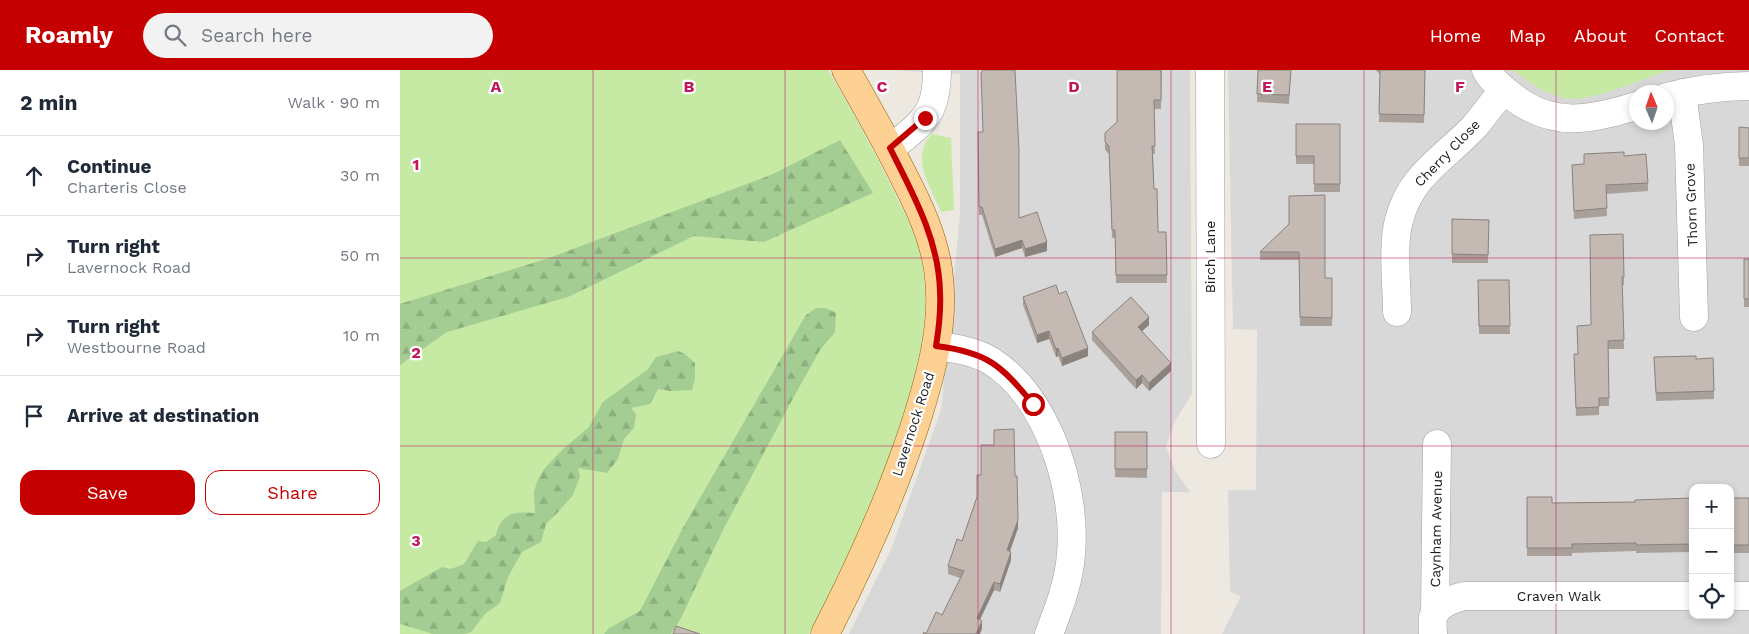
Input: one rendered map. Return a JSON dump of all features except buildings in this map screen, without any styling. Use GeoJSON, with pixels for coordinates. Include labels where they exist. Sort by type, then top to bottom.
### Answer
{"type":"FeatureCollection","features":[{"type":"Feature","properties":{"kind":"main road","name":"Lavernock Road"},"geometry":{"type":"LineString","coordinates":[[825,634],[868,548],[907,449],[921,405],[936,346],[940,317],[938,268],[926,222],[890,148],[846,70]]}},
{"type":"Feature","properties":{"kind":"street"},"geometry":{"type":"LineString","coordinates":[[890,148],[925,118],[932,108],[935,97],[937,70]]}},
{"type":"Feature","properties":{"kind":"street","name":"Birch Lane"},"geometry":{"type":"LineString","coordinates":[[1210,70],[1211,444]]}},
{"type":"Feature","properties":{"kind":"street"},"geometry":{"type":"LineString","coordinates":[[1486,70],[1504,90],[1521,103],[1540,113],[1563,119],[1586,119],[1629,108]]}},
{"type":"Feature","properties":{"kind":"street"},"geometry":{"type":"LineString","coordinates":[[1674,95],[1724,86],[1749,86]]}},
{"type":"Feature","properties":{"kind":"street","name":"Cherry Close"},"geometry":{"type":"LineString","coordinates":[[1397,312],[1396,237],[1399,220],[1406,200],[1418,179],[1476,125],[1504,90]]}},
{"type":"Feature","properties":{"kind":"street","name":"Thorn Grove"},"geometry":{"type":"LineString","coordinates":[[1674,95],[1689,145],[1694,317]]}},
{"type":"Feature","properties":{"kind":"street"},"geometry":{"type":"LineString","coordinates":[[936,346],[973,353],[990,360],[1006,372],[1033,404],[1056,448],[1063,474],[1072,530],[1071,554],[1066,584],[1048,634]]}},
{"type":"Feature","properties":{"kind":"street","name":"Caynham Avenue"},"geometry":{"type":"LineString","coordinates":[[1434,621],[1437,444]]}},
{"type":"Feature","properties":{"kind":"street","name":"Craven Walk"},"geometry":{"type":"LineString","coordinates":[[1434,621],[1450,600],[1464,596],[1689,596]]}},
{"type":"Feature","properties":{"kind":"street"},"geometry":{"type":"LineString","coordinates":[[1734,596],[1749,596]]}},
{"type":"Feature","properties":{"kind":"shaded area"},"geometry":{"type":"Polygon","coordinates":[[[889,70],[1190,70],[1192,394],[1175,421],[1166,446],[1174,469],[1190,492],[1162,492],[1161,634],[849,634],[892,547],[941,410],[960,214],[960,74],[889,70]]]}},
{"type":"Feature","properties":{"kind":"shaded area"},"geometry":{"type":"Polygon","coordinates":[[[1228,70],[1749,70],[1749,634],[1222,634],[1241,596],[1230,592],[1228,490],[1256,490],[1257,330],[1233,329],[1228,70]]]}},
{"type":"Feature","properties":{"kind":"green space"},"geometry":{"type":"Polygon","coordinates":[[[400,70],[828,70],[856,118],[913,232],[920,252],[925,304],[920,353],[891,451],[853,544],[809,634],[400,634],[400,70]]]}},
{"type":"Feature","properties":{"kind":"green space"},"geometry":{"type":"Polygon","coordinates":[[[1513,70],[1675,70],[1667,71],[1608,92],[1575,99],[1550,94],[1513,70]]]}},
{"type":"Feature","properties":{"kind":"green space"},"geometry":{"type":"Polygon","coordinates":[[[932,134],[951,138],[954,210],[941,212],[924,173],[922,153],[925,143],[932,134]]]}},
{"type":"Feature","properties":{"kind":"green space"},"geometry":{"type":"Polygon","coordinates":[[[840,140],[873,193],[764,242],[694,236],[568,297],[447,332],[400,365],[400,304],[549,258],[773,174],[840,140]]]}},
{"type":"Feature","properties":{"kind":"green space"},"geometry":{"type":"Polygon","coordinates":[[[816,308],[826,308],[836,313],[835,332],[820,350],[791,402],[723,530],[681,618],[671,634],[604,634],[609,628],[640,611],[685,524],[806,315],[816,308]]]}},
{"type":"Feature","properties":{"kind":"green space"},"geometry":{"type":"Polygon","coordinates":[[[678,351],[685,354],[695,363],[695,378],[692,390],[670,391],[658,389],[650,404],[631,408],[636,414],[634,428],[624,439],[618,459],[607,473],[578,468],[580,476],[573,495],[546,524],[541,542],[522,552],[508,577],[500,603],[485,614],[471,632],[465,634],[433,634],[400,624],[400,591],[442,567],[451,569],[464,564],[478,541],[486,542],[496,535],[502,521],[506,517],[515,513],[535,513],[534,492],[544,469],[563,449],[589,427],[603,402],[648,369],[656,357],[678,351]]]}},
{"type":"Feature","properties":{"kind":"route"},"geometry":{"type":"LineString","coordinates":[[925,118],[890,148],[926,222],[938,268],[940,317],[936,346],[973,353],[990,360],[1006,372],[1033,404]]}}]}
